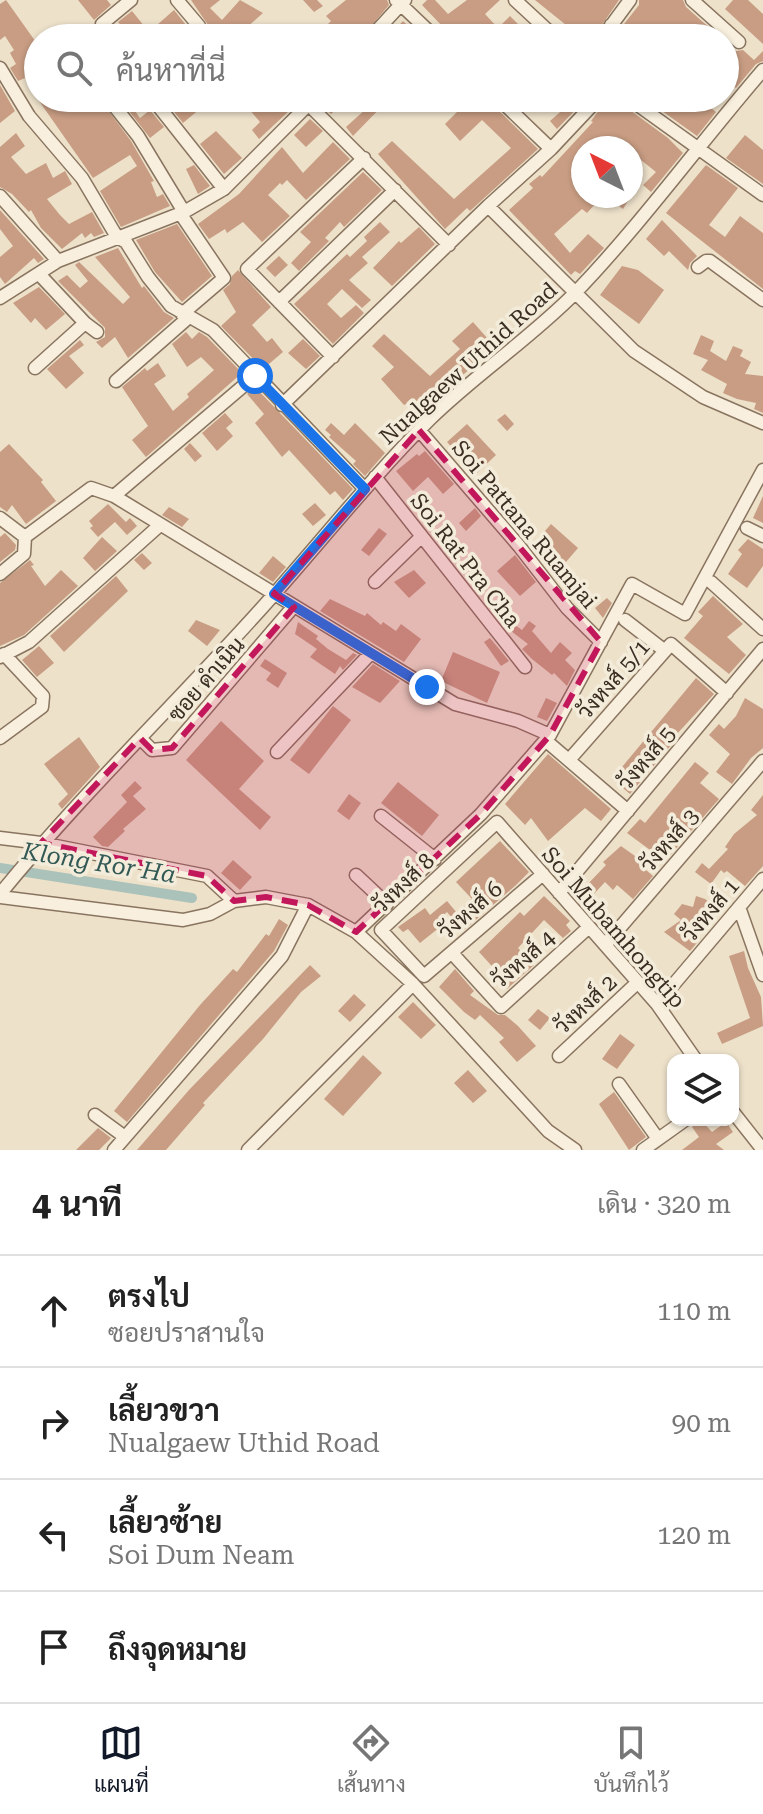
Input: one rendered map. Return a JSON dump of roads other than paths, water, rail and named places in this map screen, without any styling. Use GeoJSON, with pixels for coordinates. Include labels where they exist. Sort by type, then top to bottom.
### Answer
{"type":"FeatureCollection","features":[{"type":"Feature","properties":{"kind":"street"},"geometry":{"type":"LineString","coordinates":[[102,24],[131,0]]}},
{"type":"Feature","properties":{"kind":"street"},"geometry":{"type":"LineString","coordinates":[[177,0],[197,24]]}},
{"type":"Feature","properties":{"kind":"street"},"geometry":{"type":"LineString","coordinates":[[515,0],[541,24]]}},
{"type":"Feature","properties":{"kind":"street"},"geometry":{"type":"LineString","coordinates":[[612,24],[630,0]]}},
{"type":"Feature","properties":{"kind":"street"},"geometry":{"type":"LineString","coordinates":[[692,0],[719,24]]}},
{"type":"Feature","properties":{"kind":"street"},"geometry":{"type":"LineString","coordinates":[[382,24],[401,1],[423,24]]}},
{"type":"Feature","properties":{"kind":"street"},"geometry":{"type":"LineString","coordinates":[[0,68],[24,108]]}},
{"type":"Feature","properties":{"kind":"street","name":"Nualgaew Uthid Road"},"geometry":{"type":"LineString","coordinates":[[739,98],[763,70]]}},
{"type":"Feature","properties":{"kind":"street"},"geometry":{"type":"LineString","coordinates":[[27,112],[82,178],[117,237],[126,242],[171,306],[213,330],[365,489]]}},
{"type":"Feature","properties":{"kind":"street"},"geometry":{"type":"LineString","coordinates":[[116,381],[224,278],[138,136],[119,112]]}},
{"type":"Feature","properties":{"kind":"street"},"geometry":{"type":"LineString","coordinates":[[163,112],[224,189]]}},
{"type":"Feature","properties":{"kind":"street"},"geometry":{"type":"LineString","coordinates":[[0,296],[58,261],[182,212],[224,189],[301,112]]}},
{"type":"Feature","properties":{"kind":"street"},"geometry":{"type":"LineString","coordinates":[[322,112],[449,245]]}},
{"type":"Feature","properties":{"kind":"street"},"geometry":{"type":"LineString","coordinates":[[513,112],[551,149]]}},
{"type":"Feature","properties":{"kind":"street"},"geometry":{"type":"LineString","coordinates":[[282,405],[551,149],[586,112]]}},
{"type":"Feature","properties":{"kind":"street"},"geometry":{"type":"LineString","coordinates":[[646,112],[763,195]]}},
{"type":"Feature","properties":{"kind":"street","name":"Nualgaew Uthid Road"},"geometry":{"type":"LineString","coordinates":[[0,895],[41,843],[274,594],[419,430],[575,292],[698,151],[727,112]]}},
{"type":"Feature","properties":{"kind":"street"},"geometry":{"type":"LineString","coordinates":[[333,357],[247,269],[364,158]]}},
{"type":"Feature","properties":{"kind":"street"},"geometry":{"type":"LineString","coordinates":[[279,302],[395,190]]}},
{"type":"Feature","properties":{"kind":"street"},"geometry":{"type":"LineString","coordinates":[[0,196],[58,261]]}},
{"type":"Feature","properties":{"kind":"street"},"geometry":{"type":"LineString","coordinates":[[488,206],[634,351],[703,397],[763,423]]}},
{"type":"Feature","properties":{"kind":"street"},"geometry":{"type":"LineString","coordinates":[[698,267],[710,261],[763,300]]}},
{"type":"Feature","properties":{"kind":"street"},"geometry":{"type":"LineString","coordinates":[[39,274],[97,332]]}},
{"type":"Feature","properties":{"kind":"street"},"geometry":{"type":"LineString","coordinates":[[35,368],[85,323]]}},
{"type":"Feature","properties":{"kind":"street"},"geometry":{"type":"LineString","coordinates":[[114,496],[255,376]]}},
{"type":"Feature","properties":{"kind":"street","name":"Soi Pattana Ruamjai"},"geometry":{"type":"LineString","coordinates":[[419,430],[519,546],[567,608],[601,642]]}},
{"type":"Feature","properties":{"kind":"street"},"geometry":{"type":"LineString","coordinates":[[356,932],[481,814],[550,740],[632,584],[685,614],[763,470]]}},
{"type":"Feature","properties":{"kind":"street","name":"Soi Rat Pra Cha"},"geometry":{"type":"LineString","coordinates":[[375,477],[525,667]]}},
{"type":"Feature","properties":{"kind":"street"},"geometry":{"type":"LineString","coordinates":[[25,537],[91,488],[114,496],[455,704],[518,721],[550,740],[628,811]]}},
{"type":"Feature","properties":{"kind":"street"},"geometry":{"type":"LineString","coordinates":[[0,518],[25,537]]}},
{"type":"Feature","properties":{"kind":"street"},"geometry":{"type":"LineString","coordinates":[[0,738],[42,707],[44,702],[43,696],[2,656],[29,642],[160,525]]}},
{"type":"Feature","properties":{"kind":"street"},"geometry":{"type":"LineString","coordinates":[[747,528],[763,536]]}},
{"type":"Feature","properties":{"kind":"street"},"geometry":{"type":"LineString","coordinates":[[0,574],[24,554],[25,537]]}},
{"type":"Feature","properties":{"kind":"street"},"geometry":{"type":"LineString","coordinates":[[375,582],[421,537]]}},
{"type":"Feature","properties":{"kind":"street"},"geometry":{"type":"LineString","coordinates":[[711,582],[763,629]]}},
{"type":"Feature","properties":{"kind":"street","name":"ซอย ดำเนิน"},"geometry":{"type":"LineString","coordinates":[[140,738],[152,750],[172,748],[294,606]]}},
{"type":"Feature","properties":{"kind":"street"},"geometry":{"type":"LineString","coordinates":[[625,620],[665,651]]}},
{"type":"Feature","properties":{"kind":"street","name":"วังหงส์ 5/1"},"geometry":{"type":"LineString","coordinates":[[569,760],[671,644],[727,693]]}},
{"type":"Feature","properties":{"kind":"street","name":"วังหงส์ 5"},"geometry":{"type":"LineString","coordinates":[[559,893],[763,649]]}},
{"type":"Feature","properties":{"kind":"street"},"geometry":{"type":"LineString","coordinates":[[277,752],[371,653]]}},
{"type":"Feature","properties":{"kind":"street","name":"วังหงส์ 3"},"geometry":{"type":"LineString","coordinates":[[605,945],[763,761]]}},
{"type":"Feature","properties":{"kind":"street"},"geometry":{"type":"LineString","coordinates":[[381,816],[435,859]]}},
{"type":"Feature","properties":{"kind":"street","name":"Soi Mubamhongtip"},"geometry":{"type":"LineString","coordinates":[[497,822],[657,1004],[692,1054]]}},
{"type":"Feature","properties":{"kind":"street","name":"วังหงส์ 8"},"geometry":{"type":"LineString","coordinates":[[419,980],[381,930],[497,822]]}},
{"type":"Feature","properties":{"kind":"street"},"geometry":{"type":"LineString","coordinates":[[3,836],[207,876],[234,901]]}},
{"type":"Feature","properties":{"kind":"street","name":"วังหงส์ 6"},"geometry":{"type":"LineString","coordinates":[[248,1150],[419,980],[543,874]]}},
{"type":"Feature","properties":{"kind":"street"},"geometry":{"type":"LineString","coordinates":[[356,875],[387,904]]}},
{"type":"Feature","properties":{"kind":"street","name":"วังหงส์ 1"},"geometry":{"type":"LineString","coordinates":[[657,1004],[763,879]]}},
{"type":"Feature","properties":{"kind":"street"},"geometry":{"type":"LineString","coordinates":[[0,895],[183,920],[210,914],[234,901],[266,897],[308,905],[356,932],[419,980],[548,1131],[575,1150]]}},
{"type":"Feature","properties":{"kind":"street"},"geometry":{"type":"LineString","coordinates":[[114,1150],[282,956],[308,905]]}},
{"type":"Feature","properties":{"kind":"street"},"geometry":{"type":"LineString","coordinates":[[739,907],[763,975]]}},
{"type":"Feature","properties":{"kind":"street","name":"วังหงส์ 4"},"geometry":{"type":"LineString","coordinates":[[452,953],[501,1007],[589,927]]}},
{"type":"Feature","properties":{"kind":"street","name":"วังหงส์ 2"},"geometry":{"type":"LineString","coordinates":[[559,1056],[638,982]]}},
{"type":"Feature","properties":{"kind":"street"},"geometry":{"type":"LineString","coordinates":[[619,1084],[658,1139]]}},
{"type":"Feature","properties":{"kind":"street"},"geometry":{"type":"LineString","coordinates":[[95,1115],[125,1137]]}},
{"type":"Feature","properties":{"kind":"street"},"geometry":{"type":"LineString","coordinates":[[739,1120],[763,1150]]}},
{"type":"Feature","properties":{"kind":"street"},"geometry":{"type":"LineString","coordinates":[[643,1150],[676,1126]]}},
{"type":"Feature","properties":{"kind":"waterway","name":"Klong Ror Ha"},"geometry":{"type":"LineString","coordinates":[[0,868],[192,898]]}}]}
